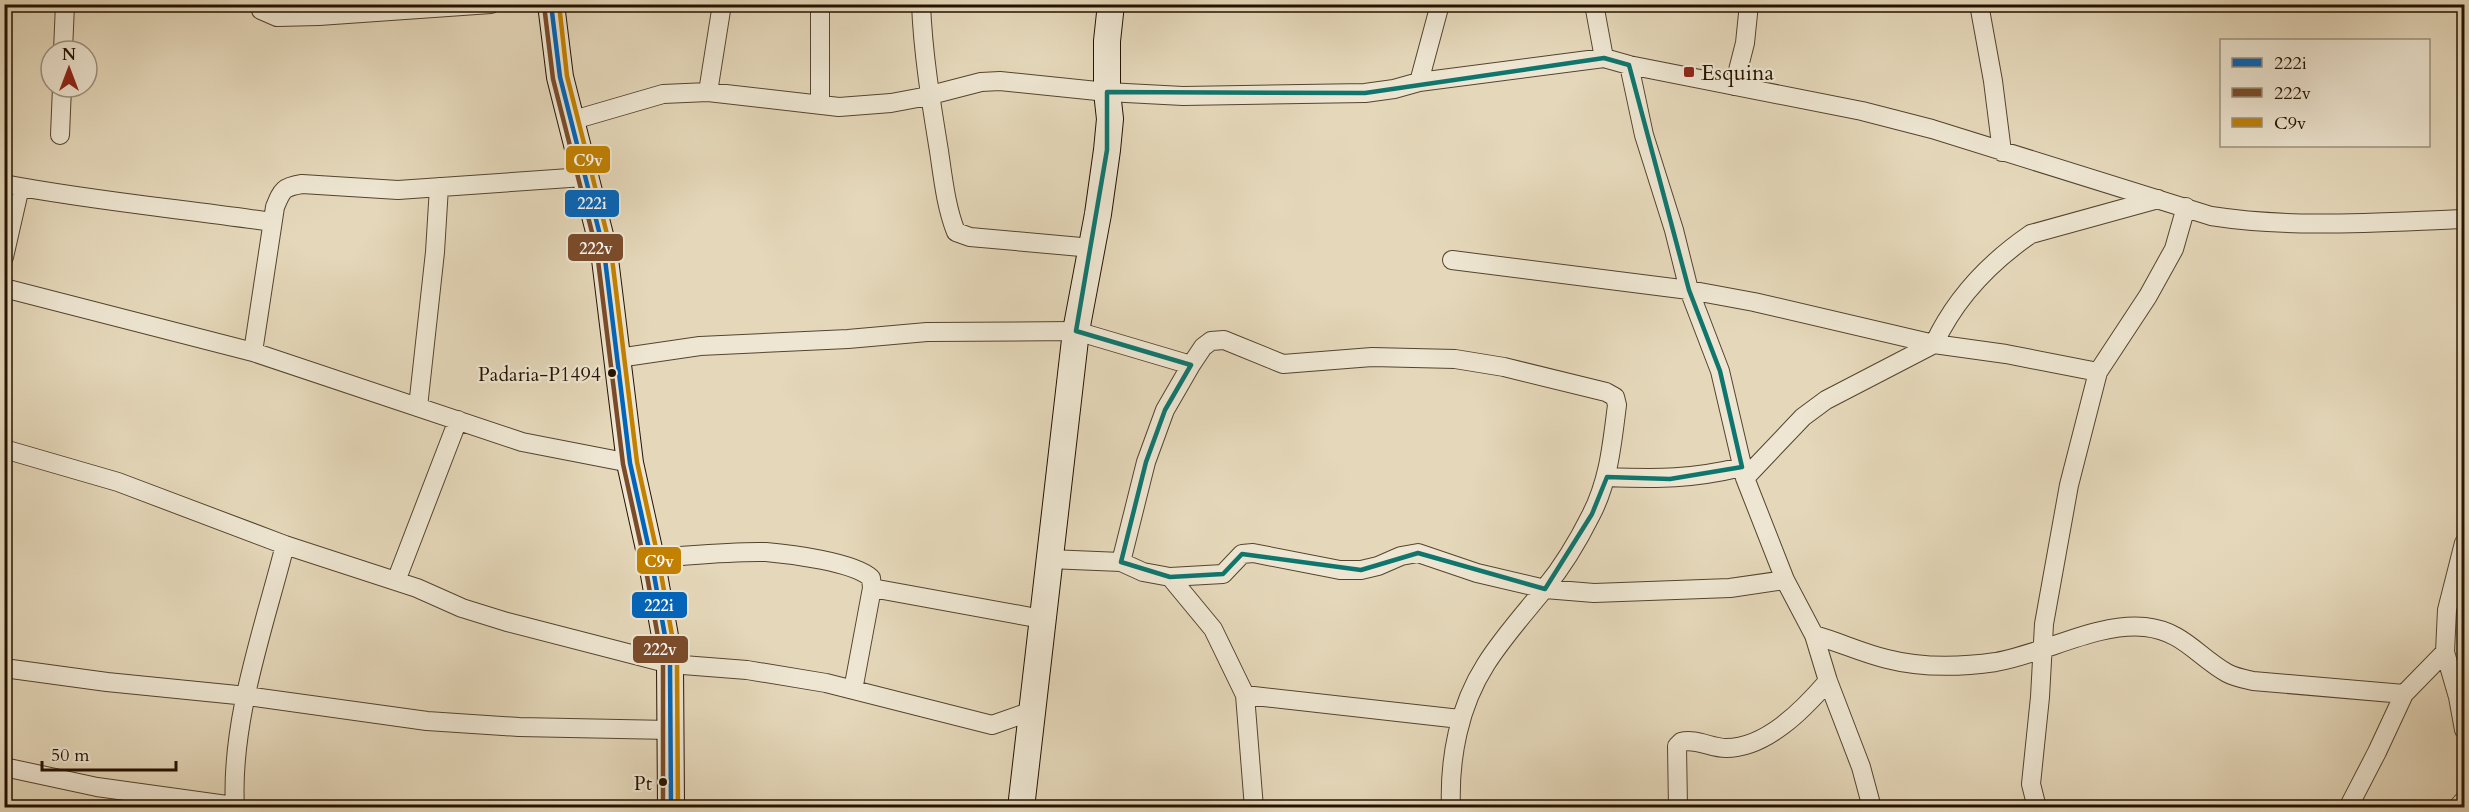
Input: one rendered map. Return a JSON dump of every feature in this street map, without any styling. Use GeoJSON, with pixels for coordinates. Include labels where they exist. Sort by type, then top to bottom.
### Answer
{"type":"FeatureCollection","features":[{"type":"Feature","properties":{"kind":"street"},"geometry":{"type":"LineString","coordinates":[[64,39],[65,4]]}},
{"type":"Feature","properties":{"kind":"street"},"geometry":{"type":"LineString","coordinates":[[260,4],[261,10],[277,17],[381,14],[491,4]]}},
{"type":"Feature","properties":{"kind":"street"},"geometry":{"type":"LineString","coordinates":[[551,4],[560,77],[604,251],[630,464],[651,558],[670,664],[671,807]]}},
{"type":"Feature","properties":{"kind":"street"},"geometry":{"type":"LineString","coordinates":[[708,92],[722,4]]}},
{"type":"Feature","properties":{"kind":"street"},"geometry":{"type":"LineString","coordinates":[[820,4],[820,105]]}},
{"type":"Feature","properties":{"kind":"street"},"geometry":{"type":"LineString","coordinates":[[921,4],[923,48],[929,94],[945,193],[956,232],[970,237],[1092,248]]}},
{"type":"Feature","properties":{"kind":"street"},"geometry":{"type":"LineString","coordinates":[[1021,807],[1076,331],[1098,213],[1110,118],[1107,92],[1107,41],[1111,4]]}},
{"type":"Feature","properties":{"kind":"street"},"geometry":{"type":"LineString","coordinates":[[1419,82],[1440,4]]}},
{"type":"Feature","properties":{"kind":"street"},"geometry":{"type":"LineString","coordinates":[[1594,4],[1604,58]]}},
{"type":"Feature","properties":{"kind":"street"},"geometry":{"type":"LineString","coordinates":[[1734,86],[1744,43],[1749,4]]}},
{"type":"Feature","properties":{"kind":"street"},"geometry":{"type":"LineString","coordinates":[[1979,4],[1993,81],[2002,152]]}},
{"type":"Feature","properties":{"kind":"street"},"geometry":{"type":"LineString","coordinates":[[570,121],[663,94],[708,92],[839,107],[891,103],[962,85],[1000,81],[1107,92],[1183,96],[1365,93],[1394,89],[1419,82],[1604,58],[1874,114],[1932,129],[2211,216],[2245,222],[2345,223],[2464,219]]}},
{"type":"Feature","properties":{"kind":"street"},"geometry":{"type":"LineString","coordinates":[[1629,65],[1644,135],[1674,230],[1689,290],[1720,371],[1743,472],[1785,580],[1814,635],[1828,681],[1861,767],[1872,807]]}},
{"type":"Feature","properties":{"kind":"street"},"geometry":{"type":"LineString","coordinates":[[60,135],[62,99]]}},
{"type":"Feature","properties":{"kind":"street"},"geometry":{"type":"LineString","coordinates":[[253,352],[272,222],[281,192],[290,186],[302,184],[398,190],[584,177]]}},
{"type":"Feature","properties":{"kind":"street"},"geometry":{"type":"LineString","coordinates":[[4,257],[12,186],[76,198],[169,207],[272,222]]}},
{"type":"Feature","properties":{"kind":"street"},"geometry":{"type":"LineString","coordinates":[[418,407],[435,252],[439,187]]}},
{"type":"Feature","properties":{"kind":"street"},"geometry":{"type":"LineString","coordinates":[[1607,477],[1670,479],[1743,472],[1803,417],[1826,400],[1934,344],[1941,329],[1972,285],[2015,245],[2031,234],[2158,199]]}},
{"type":"Feature","properties":{"kind":"street"},"geometry":{"type":"LineString","coordinates":[[2037,807],[2031,784],[2040,697],[2041,651],[2069,485],[2098,372],[2148,296],[2174,249],[2186,207]]}},
{"type":"Feature","properties":{"kind":"street"},"geometry":{"type":"LineString","coordinates":[[1452,260],[1689,290],[1755,302],[1934,344],[2006,354],[2098,372]]}},
{"type":"Feature","properties":{"kind":"street"},"geometry":{"type":"LineString","coordinates":[[4,288],[253,352],[522,442],[630,464]]}},
{"type":"Feature","properties":{"kind":"street"},"geometry":{"type":"LineString","coordinates":[[618,358],[700,346],[849,339],[927,332],[1076,331],[1191,365]]}},
{"type":"Feature","properties":{"kind":"street"},"geometry":{"type":"LineString","coordinates":[[1121,562],[1146,462],[1166,410],[1191,365],[1203,347],[1211,341],[1224,340],[1283,364],[1372,357],[1455,359],[1504,367],[1606,392],[1615,397],[1617,405],[1607,477],[1592,514],[1566,560],[1486,663],[1460,719],[1453,755],[1450,786],[1451,807]]}},
{"type":"Feature","properties":{"kind":"street"},"geometry":{"type":"LineString","coordinates":[[396,581],[458,420]]}},
{"type":"Feature","properties":{"kind":"street"},"geometry":{"type":"LineString","coordinates":[[4,449],[118,482],[285,545],[396,581],[462,608],[507,622],[670,664],[747,670],[853,690],[992,725],[1032,711]]}},
{"type":"Feature","properties":{"kind":"street"},"geometry":{"type":"LineString","coordinates":[[2464,543],[2447,610],[2445,652],[2464,730]]}},
{"type":"Feature","properties":{"kind":"street"},"geometry":{"type":"LineString","coordinates":[[4,767],[98,787],[235,807],[237,744],[285,545]]}},
{"type":"Feature","properties":{"kind":"street"},"geometry":{"type":"LineString","coordinates":[[651,558],[766,552],[831,562],[864,571],[871,578],[872,588],[853,690]]}},
{"type":"Feature","properties":{"kind":"street"},"geometry":{"type":"LineString","coordinates":[[1049,559],[1121,562],[1143,572],[1170,577],[1223,574],[1242,554],[1253,553],[1340,570],[1361,570],[1378,566],[1401,556],[1418,553],[1477,573],[1545,589],[1594,593],[1730,588],[1785,580]]}},
{"type":"Feature","properties":{"kind":"street"},"geometry":{"type":"LineString","coordinates":[[1170,577],[1213,629],[1245,695],[1254,807]]}},
{"type":"Feature","properties":{"kind":"street"},"geometry":{"type":"LineString","coordinates":[[872,588],[1042,619]]}},
{"type":"Feature","properties":{"kind":"street"},"geometry":{"type":"LineString","coordinates":[[1814,635],[1887,659],[1928,665],[1978,664],[2041,651],[2101,632],[2133,626],[2149,627],[2170,632],[2184,640],[2229,675],[2253,681],[2404,694]]}},
{"type":"Feature","properties":{"kind":"street"},"geometry":{"type":"LineString","coordinates":[[2348,807],[2404,694],[2445,652]]}},
{"type":"Feature","properties":{"kind":"street"},"geometry":{"type":"LineString","coordinates":[[4,668],[107,682],[247,696],[427,721],[519,727],[670,730]]}},
{"type":"Feature","properties":{"kind":"street"},"geometry":{"type":"LineString","coordinates":[[1678,807],[1677,746],[1681,742],[1695,742],[1722,748],[1740,748],[1753,744],[1811,702],[1828,681]]}},
{"type":"Feature","properties":{"kind":"street"},"geometry":{"type":"LineString","coordinates":[[1245,695],[1460,719]]}},
{"type":"Feature","properties":{"kind":"street"},"geometry":{"type":"LineString","coordinates":[[2457,807],[2464,800]]}},
{"type":"Feature","properties":{"kind":"highlighted area"},"geometry":{"type":"Polygon","coordinates":[[[1604,58],[1629,65],[1689,290],[1720,371],[1742,467],[1670,479],[1607,477],[1592,514],[1545,589],[1418,553],[1361,570],[1242,554],[1223,574],[1170,577],[1121,562],[1146,462],[1165,410],[1191,365],[1076,331],[1107,150],[1107,92],[1365,93],[1604,58]]]}},
{"type":"Feature","properties":{"kind":"transit line","name":"222i"},"geometry":{"type":"LineString","coordinates":[[551,4],[560,77],[604,251],[630,463],[651,558],[670,664],[671,808]]}},
{"type":"Feature","properties":{"kind":"transit line","name":"C9v"},"geometry":{"type":"LineString","coordinates":[[559,4],[567,76],[611,250],[637,462],[658,557],[677,663],[678,808]]}},
{"type":"Feature","properties":{"kind":"transit line","name":"222v"},"geometry":{"type":"LineString","coordinates":[[544,5],[553,79],[597,252],[623,464],[644,559],[663,665],[663,808]]}},
{"type":"Feature","properties":{"kind":"place","name":"Esquina"},"geometry":{"type":"Point","coordinates":[1689,72]}},
{"type":"Feature","properties":{"kind":"place","name":"Padaria-P1494"},"geometry":{"type":"Point","coordinates":[612,373]}},
{"type":"Feature","properties":{"kind":"place","name":"Pt"},"geometry":{"type":"Point","coordinates":[663,782]}}]}
